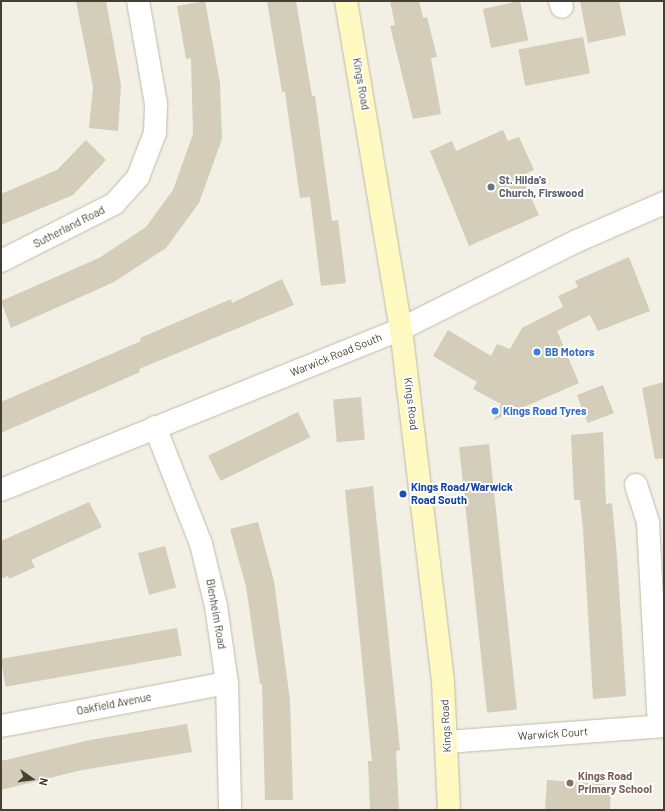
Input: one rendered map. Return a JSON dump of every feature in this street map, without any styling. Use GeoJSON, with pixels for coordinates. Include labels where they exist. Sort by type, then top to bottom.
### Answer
{"type":"FeatureCollection","features":[{"type":"Feature","properties":{"kind":"street","name":"Sutherland Road"},"geometry":{"type":"LineString","coordinates":[[1,260],[114,204],[138,177],[154,133],[156,104],[138,1]]}},
{"type":"Feature","properties":{"kind":"street","name":"Kings Road"},"geometry":{"type":"LineString","coordinates":[[346,1],[401,329],[432,575],[447,742],[449,810]]}},
{"type":"Feature","properties":{"kind":"street","name":"Warwick Road South"},"geometry":{"type":"LineString","coordinates":[[1,490],[401,329],[577,241],[664,203]]}},
{"type":"Feature","properties":{"kind":"street","name":"Blenheim Road"},"geometry":{"type":"LineString","coordinates":[[155,427],[201,544],[216,606],[227,683],[230,810]]}},
{"type":"Feature","properties":{"kind":"street","name":"Warwick Court"},"geometry":{"type":"LineString","coordinates":[[447,742],[662,726],[656,522],[636,485]]}},
{"type":"Feature","properties":{"kind":"street","name":"Oakfield Avenue"},"geometry":{"type":"LineString","coordinates":[[1,726],[227,683]]}},
{"type":"Feature","properties":{"kind":"building"},"geometry":{"type":"Polygon","coordinates":[[[76,1],[106,1],[121,85],[118,131],[89,128],[93,87],[76,1]]]}},
{"type":"Feature","properties":{"kind":"building"},"geometry":{"type":"Polygon","coordinates":[[[205,1],[220,83],[222,139],[199,203],[166,248],[114,282],[11,328],[1,301],[99,258],[146,227],[173,190],[193,134],[191,58],[186,59],[177,6],[205,1]]]}},
{"type":"Feature","properties":{"kind":"building"},"geometry":{"type":"Polygon","coordinates":[[[267,1],[296,1],[312,96],[315,96],[332,221],[338,220],[346,283],[321,286],[310,197],[300,198],[285,92],[282,92],[267,1]]]}},
{"type":"Feature","properties":{"kind":"building"},"geometry":{"type":"Polygon","coordinates":[[[390,1],[419,1],[423,18],[427,17],[437,57],[431,58],[441,114],[413,119],[390,26],[395,25],[390,1]]]}},
{"type":"Feature","properties":{"kind":"building"},"geometry":{"type":"Polygon","coordinates":[[[520,1],[528,40],[491,48],[483,9],[520,1]]]}},
{"type":"Feature","properties":{"kind":"building"},"geometry":{"type":"Polygon","coordinates":[[[580,1],[619,1],[626,35],[588,43],[580,1]]]}},
{"type":"Feature","properties":{"kind":"building"},"geometry":{"type":"Polygon","coordinates":[[[583,37],[590,73],[525,86],[518,50],[583,37]]]}},
{"type":"Feature","properties":{"kind":"building","name":"St. Hilda's Church, Firswood"},"geometry":{"type":"Polygon","coordinates":[[[503,130],[508,141],[519,137],[534,170],[521,176],[539,215],[469,246],[430,151],[452,141],[456,151],[503,130]]]}},
{"type":"Feature","properties":{"kind":"building"},"geometry":{"type":"Polygon","coordinates":[[[86,140],[106,160],[73,195],[1,225],[1,194],[57,170],[86,140]]]}},
{"type":"Feature","properties":{"kind":"building"},"geometry":{"type":"Polygon","coordinates":[[[629,257],[650,311],[598,331],[590,315],[557,331],[579,383],[494,420],[501,404],[473,389],[477,382],[433,356],[448,330],[491,356],[497,344],[510,349],[522,328],[563,307],[558,296],[578,287],[575,281],[629,257]]]}},
{"type":"Feature","properties":{"kind":"building"},"geometry":{"type":"Polygon","coordinates":[[[282,279],[294,305],[139,369],[140,372],[1,433],[1,402],[141,341],[140,338],[231,299],[232,303],[282,279]]]}},
{"type":"Feature","properties":{"kind":"building"},"geometry":{"type":"Polygon","coordinates":[[[664,382],[664,458],[655,459],[642,388],[664,382]]]}},
{"type":"Feature","properties":{"kind":"building"},"geometry":{"type":"Polygon","coordinates":[[[603,385],[614,413],[588,423],[577,395],[603,385]]]}},
{"type":"Feature","properties":{"kind":"building"},"geometry":{"type":"Polygon","coordinates":[[[361,397],[365,440],[337,442],[333,399],[361,397]]]}},
{"type":"Feature","properties":{"kind":"building"},"geometry":{"type":"Polygon","coordinates":[[[298,412],[310,437],[220,481],[208,456],[298,412]]]}},
{"type":"Feature","properties":{"kind":"building"},"geometry":{"type":"Polygon","coordinates":[[[603,432],[606,504],[612,503],[626,696],[593,699],[583,530],[580,500],[574,500],[571,435],[603,432]]]}},
{"type":"Feature","properties":{"kind":"building"},"geometry":{"type":"Polygon","coordinates":[[[489,444],[517,710],[487,713],[459,447],[489,444]]]}},
{"type":"Feature","properties":{"kind":"building"},"geometry":{"type":"Polygon","coordinates":[[[373,486],[400,750],[396,751],[399,810],[370,810],[368,761],[372,761],[345,490],[373,486]]]}},
{"type":"Feature","properties":{"kind":"building"},"geometry":{"type":"Polygon","coordinates":[[[89,502],[102,527],[31,560],[35,567],[9,579],[8,576],[1,579],[1,541],[89,502]]]}},
{"type":"Feature","properties":{"kind":"building"},"geometry":{"type":"Polygon","coordinates":[[[258,522],[274,581],[290,700],[293,800],[265,800],[262,684],[260,684],[246,586],[230,529],[258,522]]]}},
{"type":"Feature","properties":{"kind":"building"},"geometry":{"type":"Polygon","coordinates":[[[165,546],[176,588],[149,595],[138,553],[165,546]]]}},
{"type":"Feature","properties":{"kind":"building"},"geometry":{"type":"Polygon","coordinates":[[[177,628],[182,656],[6,687],[1,659],[177,628]]]}},
{"type":"Feature","properties":{"kind":"building"},"geometry":{"type":"Polygon","coordinates":[[[187,724],[192,752],[82,770],[1,790],[1,761],[90,740],[187,724]]]}},
{"type":"Feature","properties":{"kind":"building"},"geometry":{"type":"Polygon","coordinates":[[[547,780],[611,785],[610,810],[545,810],[547,780]]]}},
{"type":"Feature","properties":{"kind":"place","name":"St. Hilda's Church, Firswood"},"geometry":{"type":"Point","coordinates":[491,187]}},
{"type":"Feature","properties":{"kind":"place","name":"BB Motors"},"geometry":{"type":"Point","coordinates":[537,352]}},
{"type":"Feature","properties":{"kind":"place","name":"Kings Road Tyres"},"geometry":{"type":"Point","coordinates":[495,411]}},
{"type":"Feature","properties":{"kind":"place","name":"Kings Road/Warwick Road South"},"geometry":{"type":"Point","coordinates":[403,494]}},
{"type":"Feature","properties":{"kind":"place","name":"Kings Road Primary School"},"geometry":{"type":"Point","coordinates":[570,783]}}]}
